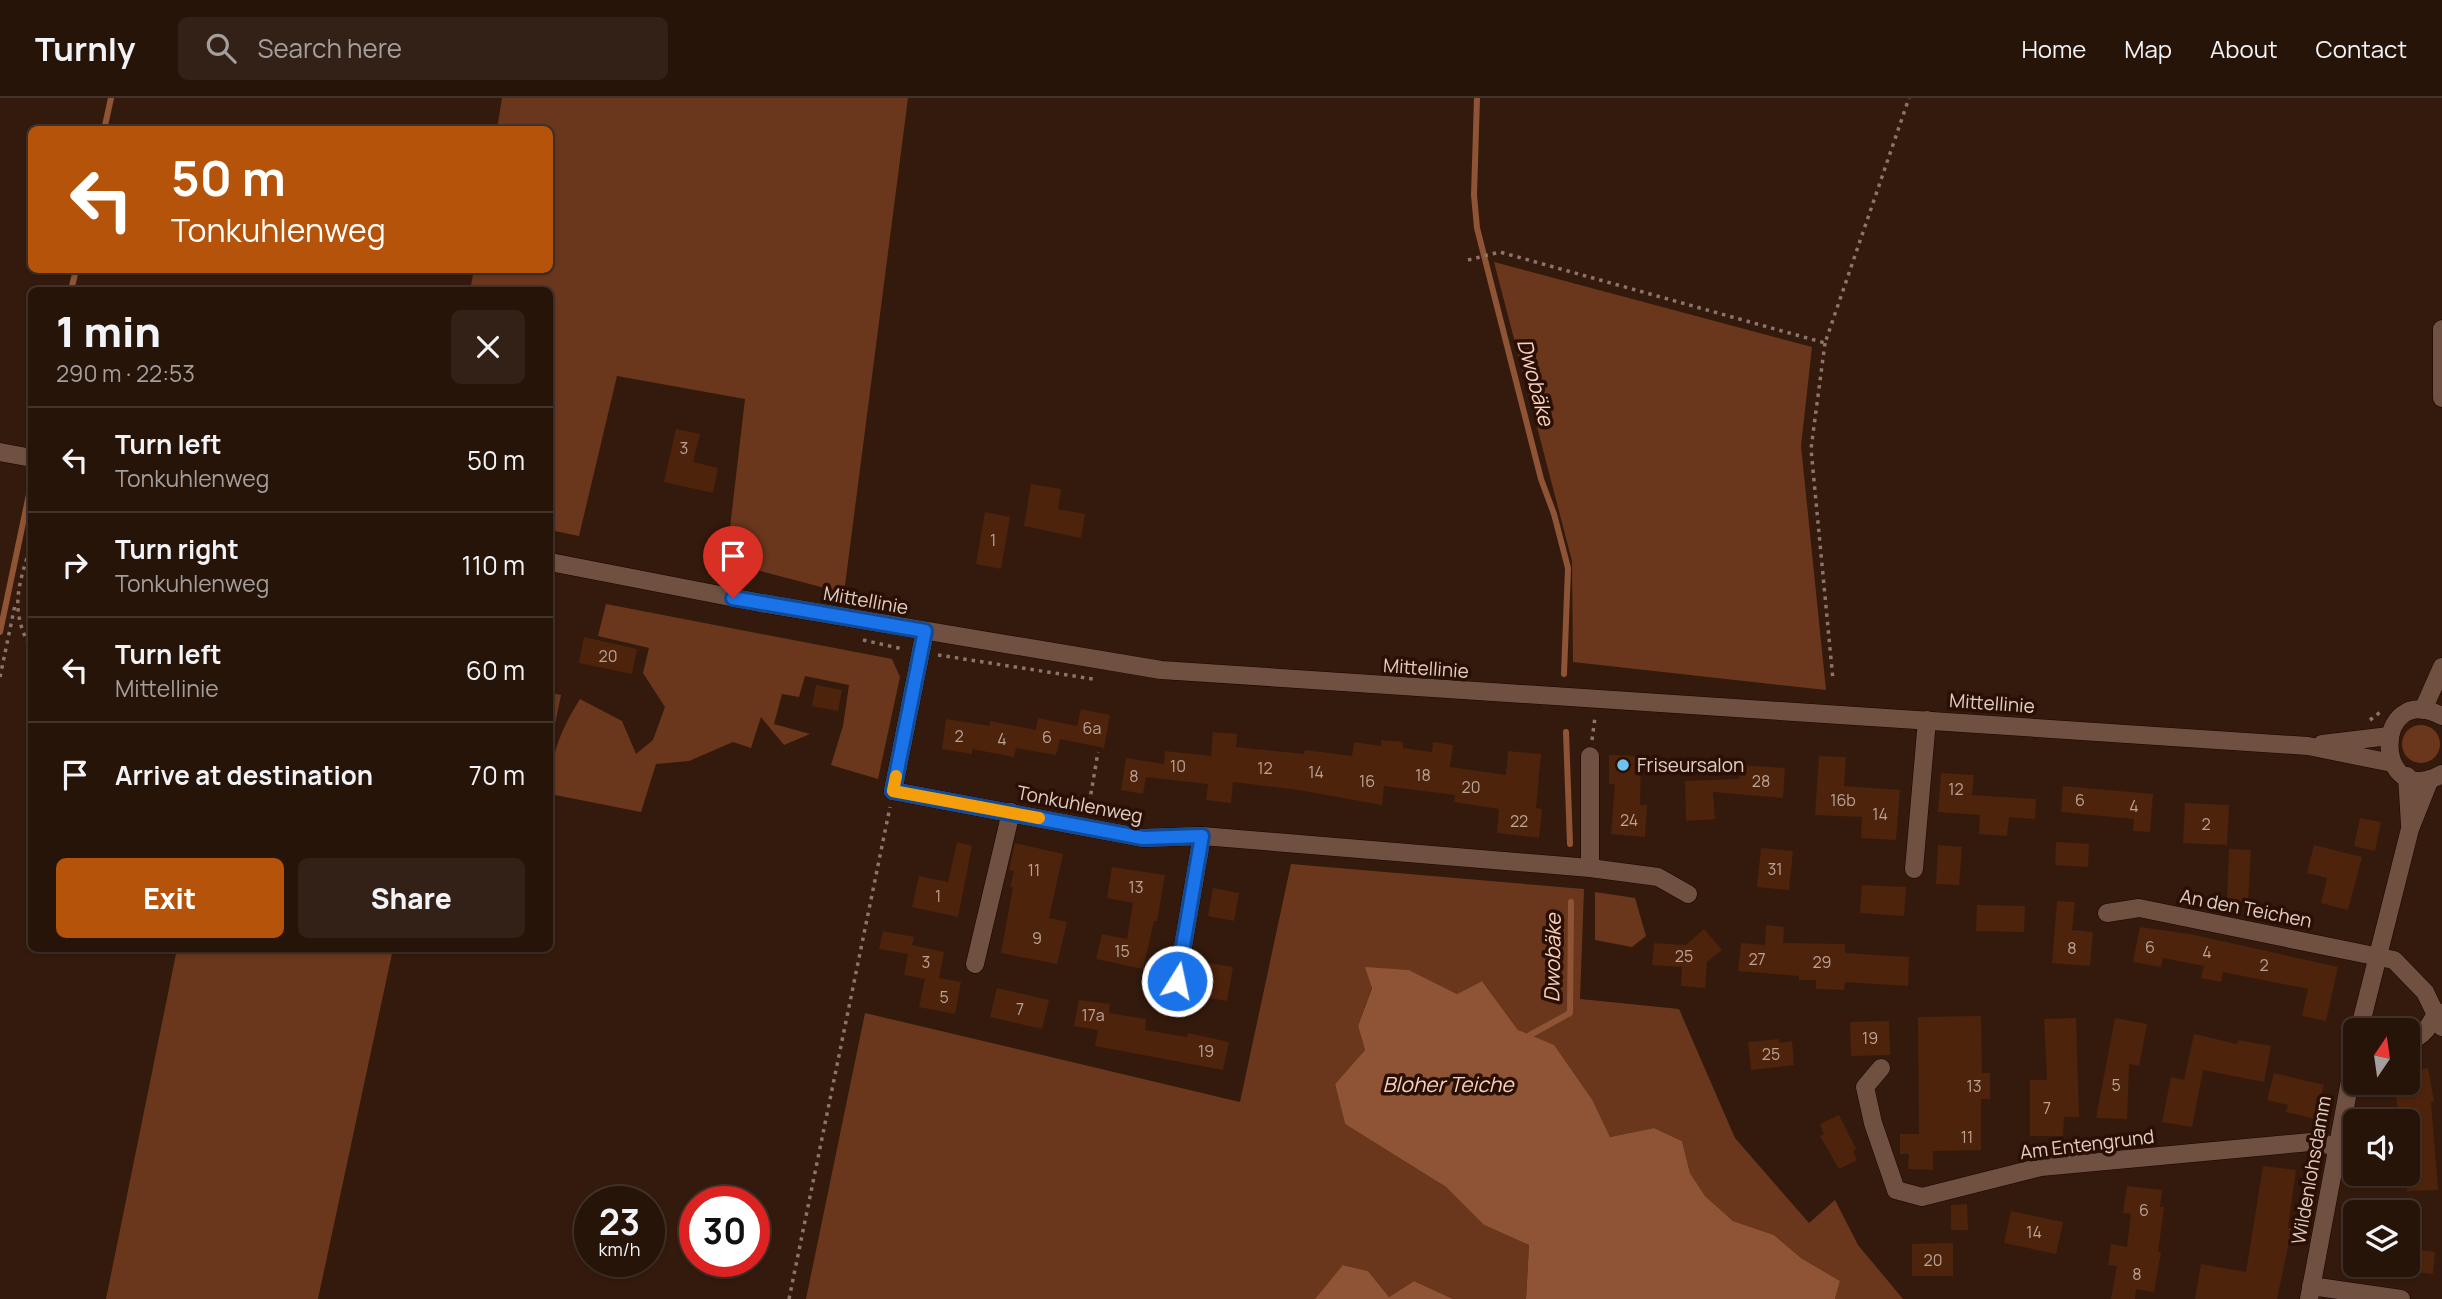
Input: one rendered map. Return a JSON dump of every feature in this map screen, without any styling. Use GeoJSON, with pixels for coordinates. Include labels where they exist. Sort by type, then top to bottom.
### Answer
{"type":"FeatureCollection","features":[{"type":"Feature","properties":{"kind":"street"},"geometry":{"type":"LineString","coordinates":[[2442,329],[2442,398]]}},
{"type":"Feature","properties":{"kind":"street"},"geometry":{"type":"LineString","coordinates":[[0,452],[28,457]]}},
{"type":"Feature","properties":{"kind":"street","name":"Mittellinie"},"geometry":{"type":"LineString","coordinates":[[553,563],[925,631],[1161,670],[2308,746],[2392,763]]}},
{"type":"Feature","properties":{"kind":"street"},"geometry":{"type":"LineString","coordinates":[[893,791],[925,631]]}},
{"type":"Feature","properties":{"kind":"street"},"geometry":{"type":"LineString","coordinates":[[2423,710],[2442,667]]}},
{"type":"Feature","properties":{"kind":"street"},"geometry":{"type":"LineString","coordinates":[[2365,1018],[2377,954],[2410,829],[2436,776],[2407,776],[2392,763],[2387,745],[2389,736],[2401,717],[2423,710],[2442,716]]}},
{"type":"Feature","properties":{"kind":"street"},"geometry":{"type":"LineString","coordinates":[[1914,869],[1927,720]]}},
{"type":"Feature","properties":{"kind":"street","name":"Mittellinie"},"geometry":{"type":"LineString","coordinates":[[2308,746],[2389,736]]}},
{"type":"Feature","properties":{"kind":"street"},"geometry":{"type":"LineString","coordinates":[[1590,756],[1590,868]]}},
{"type":"Feature","properties":{"kind":"street"},"geometry":{"type":"LineString","coordinates":[[2407,776],[2410,829]]}},
{"type":"Feature","properties":{"kind":"street","name":"Tonkuhlenweg"},"geometry":{"type":"LineString","coordinates":[[893,791],[1143,838],[1202,836],[1590,868],[1658,877],[1688,894]]}},
{"type":"Feature","properties":{"kind":"street"},"geometry":{"type":"LineString","coordinates":[[975,964],[1011,812]]}},
{"type":"Feature","properties":{"kind":"street"},"geometry":{"type":"LineString","coordinates":[[1173,1005],[1202,836]]}},
{"type":"Feature","properties":{"kind":"street","name":"An den Teichen"},"geometry":{"type":"LineString","coordinates":[[2107,913],[2139,908],[2377,954],[2393,960],[2411,975],[2439,1020]]}},
{"type":"Feature","properties":{"kind":"street"},"geometry":{"type":"LineString","coordinates":[[2420,1036],[2439,1020]]}},
{"type":"Feature","properties":{"kind":"street","name":"Am Entengrund"},"geometry":{"type":"LineString","coordinates":[[1881,1068],[1865,1087],[1873,1123],[1896,1190],[1922,1197],[2041,1167],[2311,1142],[2335,1146]]}},
{"type":"Feature","properties":{"kind":"street","name":"Wildenlohsdamm"},"geometry":{"type":"LineString","coordinates":[[2310,1293],[2346,1096]]}},
{"type":"Feature","properties":{"kind":"street"},"geometry":{"type":"LineString","coordinates":[[2310,1293],[2401,1299]]}},
{"type":"Feature","properties":{"kind":"path"},"geometry":{"type":"LineString","coordinates":[[1833,680],[1811,449],[1825,343],[1909,98]]}},
{"type":"Feature","properties":{"kind":"path"},"geometry":{"type":"LineString","coordinates":[[1468,260],[1500,252],[1825,343]]}},
{"type":"Feature","properties":{"kind":"path"},"geometry":{"type":"LineString","coordinates":[[0,677],[15,603],[28,556]]}},
{"type":"Feature","properties":{"kind":"path"},"geometry":{"type":"LineString","coordinates":[[15,603],[20,629],[28,643]]}},
{"type":"Feature","properties":{"kind":"path"},"geometry":{"type":"LineString","coordinates":[[1590,756],[1595,715]]}},
{"type":"Feature","properties":{"kind":"path"},"geometry":{"type":"LineString","coordinates":[[1086,827],[1098,752]]}},
{"type":"Feature","properties":{"kind":"path"},"geometry":{"type":"LineString","coordinates":[[789,1299],[893,791]]}},
{"type":"Feature","properties":{"kind":"shaded area"},"geometry":{"type":"Polygon","coordinates":[[[502,98],[908,98],[844,593],[726,562],[745,399],[617,376],[579,536],[553,531],[553,287],[471,287],[473,273],[553,273],[553,126],[497,126],[502,98]]]}},
{"type":"Feature","properties":{"kind":"shaded area"},"geometry":{"type":"Polygon","coordinates":[[[1494,262],[1812,347],[1801,446],[1826,690],[1573,662],[1572,561],[1494,262]]]}},
{"type":"Feature","properties":{"kind":"shaded area"},"geometry":{"type":"Polygon","coordinates":[[[606,604],[892,659],[900,677],[878,779],[831,765],[843,726],[849,685],[805,676],[799,697],[782,694],[774,724],[810,734],[784,745],[761,717],[751,748],[733,742],[689,761],[656,764],[641,812],[553,795],[554,756],[567,721],[580,699],[622,721],[636,754],[653,740],[665,707],[643,673],[649,648],[598,636],[606,604]]]}},
{"type":"Feature","properties":{"kind":"shaded area"},"geometry":{"type":"Polygon","coordinates":[[[553,694],[561,695],[553,734],[553,694]]]}},
{"type":"Feature","properties":{"kind":"shaded area"},"geometry":{"type":"Polygon","coordinates":[[[2421,725],[2435,730],[2440,744],[2435,758],[2421,763],[2407,758],[2402,744],[2407,730],[2421,725]]]}},
{"type":"Feature","properties":{"kind":"shaded area"},"geometry":{"type":"Polygon","coordinates":[[[1291,864],[1584,889],[1580,999],[1679,1009],[1735,1138],[1809,1223],[1835,1200],[1858,1245],[1903,1299],[1835,1299],[1840,1281],[1801,1258],[1774,1235],[1733,1221],[1705,1196],[1690,1173],[1682,1141],[1654,1128],[1610,1137],[1593,1101],[1518,1030],[1482,981],[1457,994],[1409,970],[1366,968],[1372,987],[1358,1026],[1365,1050],[1335,1084],[1345,1124],[1446,1187],[1484,1225],[1529,1245],[1526,1299],[1453,1299],[1414,1281],[1389,1297],[1368,1271],[1344,1265],[1315,1299],[806,1299],[865,1013],[1240,1102],[1291,864]]]}},
{"type":"Feature","properties":{"kind":"shaded area"},"geometry":{"type":"Polygon","coordinates":[[[1595,892],[1635,898],[1646,936],[1632,947],[1595,940],[1595,892]]]}},
{"type":"Feature","properties":{"kind":"shaded area"},"geometry":{"type":"Polygon","coordinates":[[[176,952],[392,952],[318,1299],[106,1299],[176,952]]]}},
{"type":"Feature","properties":{"kind":"water","name":"Bloher Teiche"},"geometry":{"type":"Polygon","coordinates":[[[1365,967],[1409,970],[1457,994],[1482,981],[1518,1030],[1554,1045],[1593,1101],[1610,1137],[1654,1128],[1682,1141],[1690,1173],[1705,1196],[1733,1221],[1774,1235],[1801,1258],[1840,1281],[1835,1299],[1526,1299],[1529,1245],[1484,1225],[1446,1187],[1345,1124],[1335,1084],[1365,1050],[1358,1026],[1372,988],[1365,967]]]}},
{"type":"Feature","properties":{"kind":"water"},"geometry":{"type":"Polygon","coordinates":[[[1343,1265],[1368,1271],[1389,1297],[1414,1281],[1453,1299],[1315,1299],[1343,1265]]]}},
{"type":"Feature","properties":{"kind":"building"},"geometry":{"type":"Polygon","coordinates":[[[676,429],[700,434],[693,462],[718,468],[713,493],[664,482],[676,429]]]}},
{"type":"Feature","properties":{"kind":"building"},"geometry":{"type":"Polygon","coordinates":[[[1031,484],[1061,489],[1058,509],[1085,514],[1081,538],[1024,526],[1031,484]]]}},
{"type":"Feature","properties":{"kind":"building"},"geometry":{"type":"Polygon","coordinates":[[[985,512],[1010,517],[1001,569],[976,564],[985,512]]]}},
{"type":"Feature","properties":{"kind":"building"},"geometry":{"type":"Polygon","coordinates":[[[584,637],[637,649],[632,674],[579,663],[584,637]]]}},
{"type":"Feature","properties":{"kind":"building"},"geometry":{"type":"Polygon","coordinates":[[[816,685],[842,690],[838,711],[812,706],[816,685]]]}},
{"type":"Feature","properties":{"kind":"building"},"geometry":{"type":"Polygon","coordinates":[[[1081,709],[1110,715],[1104,748],[1060,739],[1056,755],[1016,748],[1014,757],[972,749],[972,754],[942,749],[946,719],[990,726],[990,721],[1036,730],[1038,718],[1077,726],[1081,709]]]}},
{"type":"Feature","properties":{"kind":"building"},"geometry":{"type":"Polygon","coordinates":[[[1213,732],[1237,734],[1236,747],[1304,754],[1305,750],[1352,756],[1354,742],[1381,746],[1381,740],[1403,742],[1403,748],[1432,752],[1433,742],[1453,745],[1450,767],[1506,775],[1508,751],[1541,754],[1536,808],[1542,809],[1539,838],[1497,833],[1499,809],[1454,802],[1455,795],[1384,786],[1382,805],[1299,790],[1233,782],[1231,803],[1206,800],[1208,784],[1146,777],[1143,794],[1121,790],[1126,758],[1164,764],[1165,751],[1211,756],[1213,732]]]}},
{"type":"Feature","properties":{"kind":"building"},"geometry":{"type":"Polygon","coordinates":[[[1609,755],[1641,756],[1640,805],[1647,805],[1645,837],[1611,834],[1615,784],[1609,784],[1609,755]]]}},
{"type":"Feature","properties":{"kind":"building"},"geometry":{"type":"Polygon","coordinates":[[[1819,756],[1846,757],[1844,786],[1900,790],[1896,840],[1861,838],[1862,817],[1815,815],[1819,756]]]}},
{"type":"Feature","properties":{"kind":"building"},"geometry":{"type":"Polygon","coordinates":[[[1740,765],[1785,768],[1783,798],[1713,792],[1715,819],[1686,821],[1685,781],[1739,779],[1740,765]]]}},
{"type":"Feature","properties":{"kind":"building"},"geometry":{"type":"Polygon","coordinates":[[[1941,773],[1974,775],[1972,795],[2036,799],[2035,819],[2009,817],[2007,836],[1979,834],[1980,815],[1938,812],[1941,773]]]}},
{"type":"Feature","properties":{"kind":"building"},"geometry":{"type":"Polygon","coordinates":[[[2063,786],[2153,794],[2150,832],[2133,831],[2134,819],[2061,812],[2063,786]]]}},
{"type":"Feature","properties":{"kind":"building"},"geometry":{"type":"Polygon","coordinates":[[[2185,803],[2229,805],[2227,845],[2183,843],[2185,803]]]}},
{"type":"Feature","properties":{"kind":"building"},"geometry":{"type":"Polygon","coordinates":[[[2360,818],[2381,822],[2375,851],[2354,846],[2360,818]]]}},
{"type":"Feature","properties":{"kind":"building"},"geometry":{"type":"Polygon","coordinates":[[[957,842],[972,846],[958,917],[912,907],[919,876],[948,882],[957,842]]]}},
{"type":"Feature","properties":{"kind":"building"},"geometry":{"type":"Polygon","coordinates":[[[2056,842],[2089,844],[2088,867],[2055,865],[2056,842]]]}},
{"type":"Feature","properties":{"kind":"building"},"geometry":{"type":"Polygon","coordinates":[[[1015,843],[1063,854],[1049,918],[1067,922],[1057,964],[1001,953],[1013,887],[1010,887],[1014,871],[1009,870],[1015,843]]]}},
{"type":"Feature","properties":{"kind":"building"},"geometry":{"type":"Polygon","coordinates":[[[1938,845],[1962,847],[1959,885],[1936,884],[1938,845]]]}},
{"type":"Feature","properties":{"kind":"building"},"geometry":{"type":"Polygon","coordinates":[[[2314,845],[2362,857],[2348,910],[2321,903],[2327,878],[2307,873],[2314,845]]]}},
{"type":"Feature","properties":{"kind":"building"},"geometry":{"type":"Polygon","coordinates":[[[1761,848],[1793,851],[1789,890],[1757,887],[1761,848]]]}},
{"type":"Feature","properties":{"kind":"building"},"geometry":{"type":"Polygon","coordinates":[[[2229,849],[2251,850],[2248,901],[2227,900],[2229,849]]]}},
{"type":"Feature","properties":{"kind":"building"},"geometry":{"type":"Polygon","coordinates":[[[1112,867],[1165,875],[1157,921],[1154,921],[1143,969],[1096,959],[1102,934],[1127,939],[1133,903],[1107,898],[1112,867]]]}},
{"type":"Feature","properties":{"kind":"building"},"geometry":{"type":"Polygon","coordinates":[[[1862,885],[1906,887],[1904,916],[1860,913],[1862,885]]]}},
{"type":"Feature","properties":{"kind":"building"},"geometry":{"type":"Polygon","coordinates":[[[1213,888],[1239,893],[1234,921],[1208,916],[1213,888]]]}},
{"type":"Feature","properties":{"kind":"building"},"geometry":{"type":"Polygon","coordinates":[[[2057,901],[2075,902],[2072,930],[2093,932],[2090,966],[2052,963],[2057,901]]]}},
{"type":"Feature","properties":{"kind":"building"},"geometry":{"type":"Polygon","coordinates":[[[1977,905],[2025,906],[2024,932],[1976,931],[1977,905]]]}},
{"type":"Feature","properties":{"kind":"building"},"geometry":{"type":"Polygon","coordinates":[[[1766,925],[1784,927],[1783,943],[1845,944],[1845,953],[1909,957],[1908,986],[1845,982],[1844,990],[1816,989],[1816,980],[1799,980],[1799,976],[1738,971],[1741,943],[1765,945],[1766,925]]]}},
{"type":"Feature","properties":{"kind":"building"},"geometry":{"type":"Polygon","coordinates":[[[2140,927],[2190,934],[2338,967],[2326,1021],[2302,1016],[2308,989],[2223,972],[2221,982],[2201,978],[2204,966],[2163,958],[2161,967],[2133,962],[2140,927]]]}},
{"type":"Feature","properties":{"kind":"building"},"geometry":{"type":"Polygon","coordinates":[[[1704,929],[1722,950],[1707,962],[1705,988],[1681,986],[1682,967],[1652,965],[1654,943],[1686,945],[1704,929]]]}},
{"type":"Feature","properties":{"kind":"building"},"geometry":{"type":"Polygon","coordinates":[[[883,931],[914,937],[912,945],[944,952],[939,978],[961,982],[955,1014],[919,1007],[925,979],[904,975],[908,954],[879,949],[883,931]]]}},
{"type":"Feature","properties":{"kind":"building"},"geometry":{"type":"Polygon","coordinates":[[[1198,961],[1233,967],[1227,1001],[1191,995],[1198,961]]]}},
{"type":"Feature","properties":{"kind":"building"},"geometry":{"type":"Polygon","coordinates":[[[997,988],[1049,1000],[1042,1029],[990,1017],[997,988]]]}},
{"type":"Feature","properties":{"kind":"building"},"geometry":{"type":"Polygon","coordinates":[[[1079,1000],[1110,1004],[1109,1013],[1146,1019],[1145,1030],[1187,1037],[1188,1033],[1229,1042],[1223,1070],[1095,1046],[1098,1030],[1074,1026],[1079,1000]]]}},
{"type":"Feature","properties":{"kind":"building"},"geometry":{"type":"Polygon","coordinates":[[[1981,1016],[1982,1073],[1990,1073],[1990,1099],[1981,1099],[1981,1150],[1933,1151],[1933,1170],[1908,1169],[1909,1154],[1900,1154],[1900,1134],[1919,1134],[1918,1017],[1981,1016]]]}},
{"type":"Feature","properties":{"kind":"building"},"geometry":{"type":"Polygon","coordinates":[[[2076,1018],[2079,1117],[2064,1117],[2063,1136],[2030,1136],[2030,1080],[2047,1080],[2044,1019],[2076,1018]]]}},
{"type":"Feature","properties":{"kind":"building"},"geometry":{"type":"Polygon","coordinates":[[[2115,1018],[2147,1024],[2141,1056],[2139,1066],[2129,1064],[2127,1119],[2096,1118],[2115,1018]]]}},
{"type":"Feature","properties":{"kind":"building"},"geometry":{"type":"Polygon","coordinates":[[[1889,1021],[1890,1055],[1851,1056],[1850,1022],[1889,1021]]]}},
{"type":"Feature","properties":{"kind":"building"},"geometry":{"type":"Polygon","coordinates":[[[2194,1034],[2237,1044],[2238,1040],[2271,1046],[2264,1082],[2203,1070],[2192,1127],[2162,1122],[2171,1077],[2184,1080],[2194,1034]]]}},
{"type":"Feature","properties":{"kind":"building"},"geometry":{"type":"Polygon","coordinates":[[[1779,1039],[1779,1043],[1792,1041],[1794,1065],[1751,1070],[1748,1042],[1779,1039]]]}},
{"type":"Feature","properties":{"kind":"building"},"geometry":{"type":"Polygon","coordinates":[[[2428,1068],[2434,1102],[2431,1102],[2438,1190],[2407,1191],[2407,1186],[2420,1186],[2420,1109],[2398,1109],[2396,1096],[2420,1096],[2420,1070],[2428,1068]]]}},
{"type":"Feature","properties":{"kind":"building"},"geometry":{"type":"Polygon","coordinates":[[[2274,1073],[2324,1085],[2315,1119],[2286,1112],[2288,1105],[2267,1100],[2274,1073]]]}},
{"type":"Feature","properties":{"kind":"building"},"geometry":{"type":"Polygon","coordinates":[[[1839,1115],[1856,1149],[1853,1151],[1857,1160],[1839,1169],[1820,1136],[1824,1134],[1820,1124],[1839,1115]]]}},
{"type":"Feature","properties":{"kind":"building"},"geometry":{"type":"Polygon","coordinates":[[[2263,1166],[2296,1170],[2288,1228],[2292,1228],[2277,1299],[2195,1299],[2201,1264],[2246,1272],[2263,1166]]]}},
{"type":"Feature","properties":{"kind":"building"},"geometry":{"type":"Polygon","coordinates":[[[2127,1186],[2162,1190],[2160,1207],[2164,1207],[2158,1252],[2161,1252],[2154,1292],[2136,1289],[2135,1299],[2111,1299],[2117,1266],[2108,1265],[2111,1244],[2127,1247],[2131,1214],[2123,1213],[2127,1186]]]}},
{"type":"Feature","properties":{"kind":"building"},"geometry":{"type":"Polygon","coordinates":[[[1967,1204],[1968,1230],[1951,1230],[1951,1205],[1967,1204]]]}},
{"type":"Feature","properties":{"kind":"building"},"geometry":{"type":"Polygon","coordinates":[[[2011,1211],[2063,1222],[2056,1254],[2004,1243],[2011,1211]]]}},
{"type":"Feature","properties":{"kind":"building"},"geometry":{"type":"Polygon","coordinates":[[[1953,1243],[1953,1276],[1912,1276],[1912,1244],[1953,1243]]]}},
{"type":"Feature","properties":{"kind":"building"},"geometry":{"type":"Polygon","coordinates":[[[2420,1250],[2435,1252],[2433,1274],[2420,1272],[2420,1250]]]}},
{"type":"Feature","properties":{"kind":"waterway"},"geometry":{"type":"LineString","coordinates":[[105,126],[111,98]]}},
{"type":"Feature","properties":{"kind":"waterway","name":"Dwobäke"},"geometry":{"type":"LineString","coordinates":[[1477,98],[1474,195],[1477,228],[1541,479],[1554,514],[1568,568],[1564,674]]}},
{"type":"Feature","properties":{"kind":"waterway"},"geometry":{"type":"LineString","coordinates":[[72,287],[75,273]]}},
{"type":"Feature","properties":{"kind":"waterway"},"geometry":{"type":"LineString","coordinates":[[0,632],[28,499]]}},
{"type":"Feature","properties":{"kind":"waterway","name":"Dwobäke"},"geometry":{"type":"LineString","coordinates":[[1566,732],[1570,844]]}},
{"type":"Feature","properties":{"kind":"waterway","name":"Dwobäke"},"geometry":{"type":"LineString","coordinates":[[1530,1035],[1570,1013],[1571,902]]}},
{"type":"Feature","properties":{"kind":"slow traffic"},"geometry":{"type":"LineString","coordinates":[[896,776],[893,791],[1039,818]]}},
{"type":"Feature","properties":{"kind":"place","name":"Friseursalon"},"geometry":{"type":"Point","coordinates":[1623,765]}},
{"type":"Feature","properties":{"kind":"route"},"geometry":{"type":"LineString","coordinates":[[733,598],[925,631],[893,791],[1143,838],[1202,836],[1177,981]]}}]}
